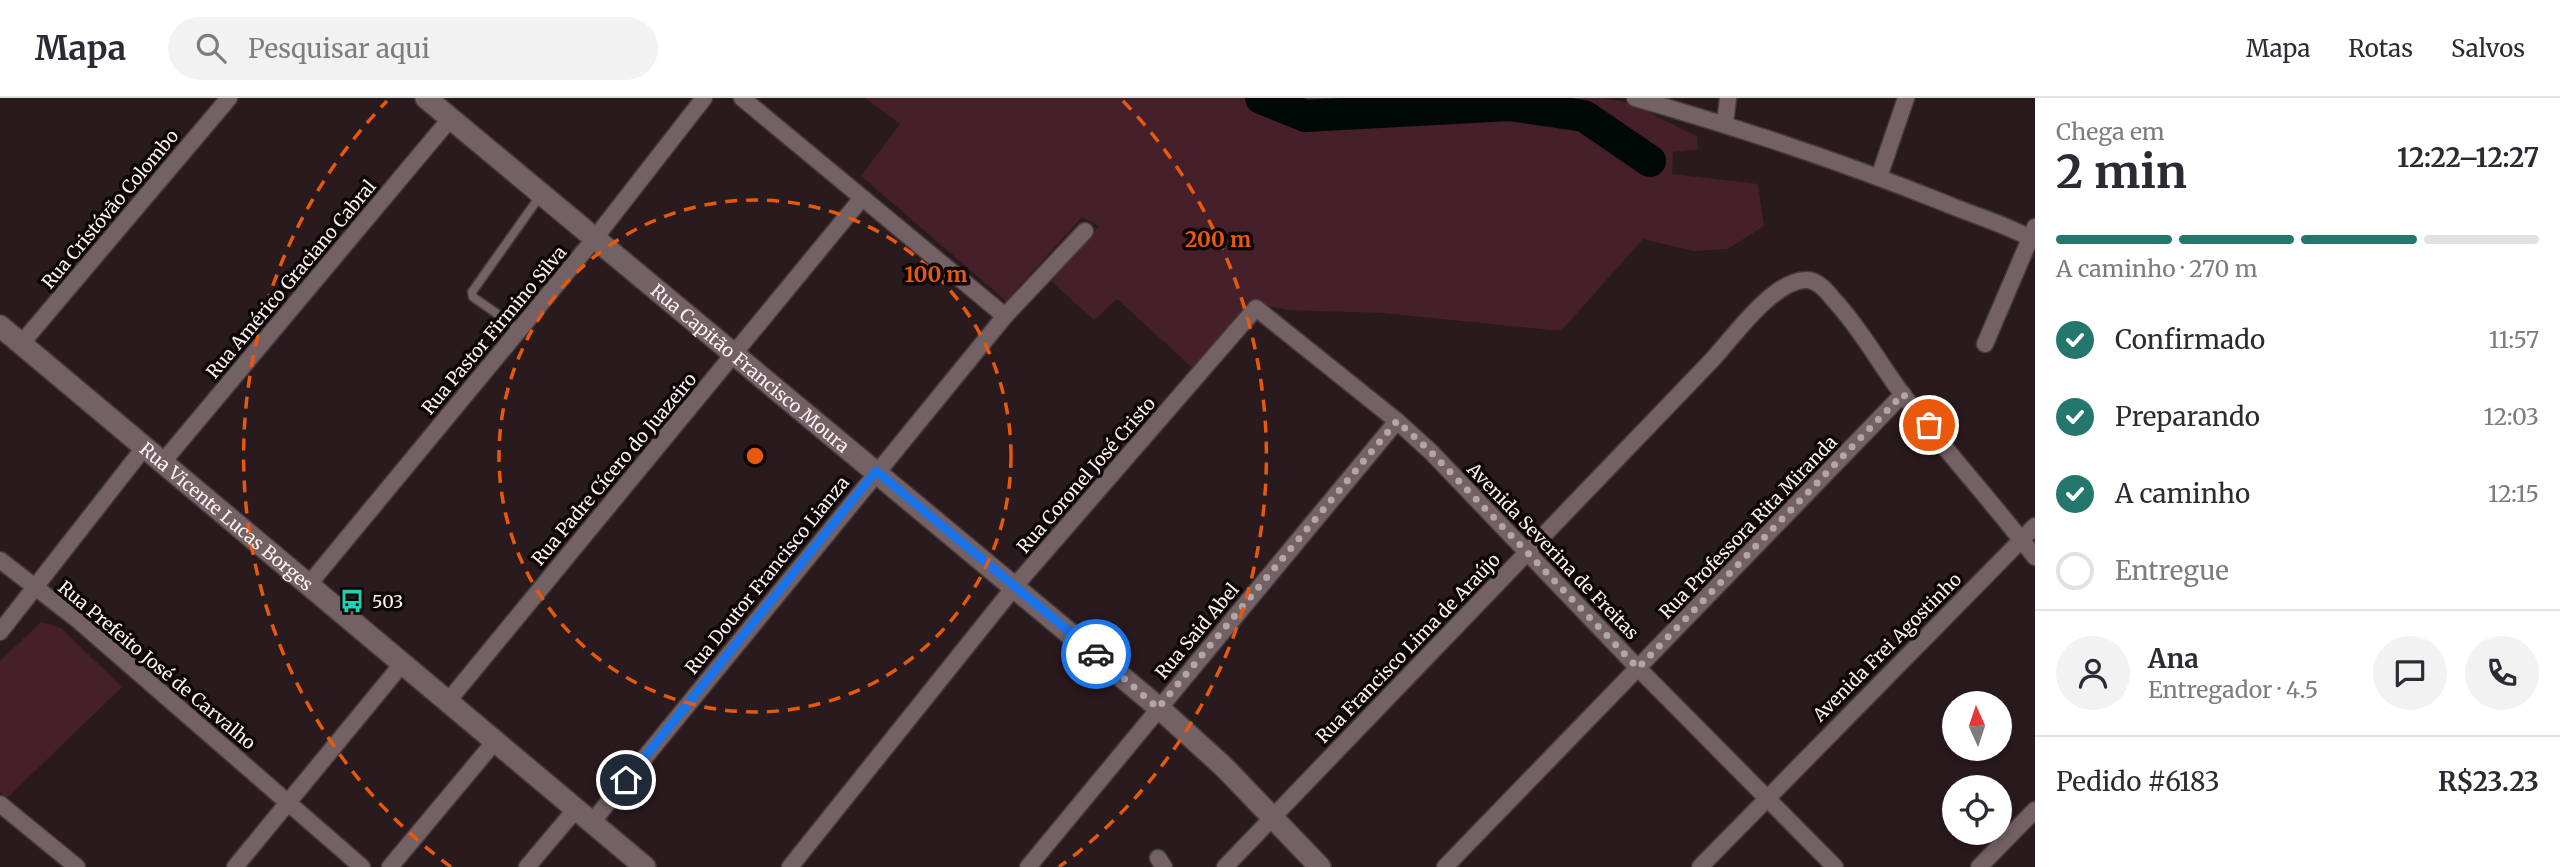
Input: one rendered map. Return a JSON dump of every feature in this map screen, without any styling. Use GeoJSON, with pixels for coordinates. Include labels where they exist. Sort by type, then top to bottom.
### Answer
{"type":"FeatureCollection","features":[{"type":"Feature","properties":{"kind":"main road","name":"Rua Capitão Francisco Moura"},"geometry":{"type":"LineString","coordinates":[[426,98],[733,356],[1015,586],[1158,708],[1224,767],[1320,867]]}},
{"type":"Feature","properties":{"kind":"main road","name":"Rua Vicente Lucas Borges"},"geometry":{"type":"LineString","coordinates":[[0,326],[143,449],[310,583],[402,664],[449,700],[645,867]]}},
{"type":"Feature","properties":{"kind":"street","name":"Rua Cristóvão Colombo"},"geometry":{"type":"LineString","coordinates":[[21,344],[229,98]]}},
{"type":"Feature","properties":{"kind":"street","name":"Rua Pastor Firmino Silva"},"geometry":{"type":"LineString","coordinates":[[310,583],[595,238],[704,98]]}},
{"type":"Feature","properties":{"kind":"street"},"geometry":{"type":"LineString","coordinates":[[743,98],[1005,316]]}},
{"type":"Feature","properties":{"kind":"street"},"geometry":{"type":"LineString","coordinates":[[1635,98],[1725,123],[2034,235],[1985,344]]}},
{"type":"Feature","properties":{"kind":"street"},"geometry":{"type":"LineString","coordinates":[[1725,123],[1728,98]]}},
{"type":"Feature","properties":{"kind":"street"},"geometry":{"type":"LineString","coordinates":[[1879,177],[1906,98]]}},
{"type":"Feature","properties":{"kind":"street","name":"Rua Américo Graciano Cabral"},"geometry":{"type":"LineString","coordinates":[[162,463],[450,119]]}},
{"type":"Feature","properties":{"kind":"street","name":"Rua Padre Cícero do Juazeiro"},"geometry":{"type":"LineString","coordinates":[[449,700],[862,198]]}},
{"type":"Feature","properties":{"kind":"street","name":"Rua Doutor Francisco Lianza"},"geometry":{"type":"LineString","coordinates":[[527,867],[584,815],[1005,316],[1085,231]]}},
{"type":"Feature","properties":{"kind":"street","name":"Rua Francisco Lima de Araújo"},"geometry":{"type":"LineString","coordinates":[[1225,867],[1757,310],[1782,288],[1807,279],[1816,282],[1869,341],[1903,394]]}},
{"type":"Feature","properties":{"kind":"street","name":"Avenida Severina de Freitas"},"geometry":{"type":"LineString","coordinates":[[1256,308],[1397,421],[1835,867]]}},
{"type":"Feature","properties":{"kind":"street","name":"Rua Coronel José Cristo"},"geometry":{"type":"LineString","coordinates":[[790,867],[1015,586],[1256,308]]}},
{"type":"Feature","properties":{"kind":"street"},"geometry":{"type":"LineString","coordinates":[[1903,394],[2035,556]]}},
{"type":"Feature","properties":{"kind":"street","name":"Rua Professora Rita Miranda"},"geometry":{"type":"LineString","coordinates":[[1445,867],[1903,394]]}},
{"type":"Feature","properties":{"kind":"street","name":"Rua Said Abel"},"geometry":{"type":"LineString","coordinates":[[1028,867],[1397,421]]}},
{"type":"Feature","properties":{"kind":"street"},"geometry":{"type":"LineString","coordinates":[[0,632],[143,449]]}},
{"type":"Feature","properties":{"kind":"street","name":"Avenida Frei Agostinho"},"geometry":{"type":"LineString","coordinates":[[1700,867],[2035,526]]}},
{"type":"Feature","properties":{"kind":"street","name":"Rua Prefeito José de Carvalho"},"geometry":{"type":"LineString","coordinates":[[0,560],[79,621],[362,867]]}},
{"type":"Feature","properties":{"kind":"street"},"geometry":{"type":"LineString","coordinates":[[235,867],[287,800],[402,664]]}},
{"type":"Feature","properties":{"kind":"street"},"geometry":{"type":"LineString","coordinates":[[390,867],[496,740]]}},
{"type":"Feature","properties":{"kind":"street"},"geometry":{"type":"LineString","coordinates":[[0,804],[77,867]]}},
{"type":"Feature","properties":{"kind":"street"},"geometry":{"type":"LineString","coordinates":[[1979,867],[2035,810]]}},
{"type":"Feature","properties":{"kind":"lane"},"geometry":{"type":"LineString","coordinates":[[519,329],[473,297],[472,292],[542,194]]}},
{"type":"Feature","properties":{"kind":"shaded area"},"geometry":{"type":"Polygon","coordinates":[[[865,98],[1603,98],[1629,103],[1697,136],[1698,149],[1673,152],[1672,174],[1758,184],[1764,226],[1728,249],[1693,251],[1643,239],[1561,331],[1382,313],[1287,310],[1258,303],[1197,372],[1117,299],[1094,320],[1051,281],[1099,226],[1082,217],[1006,301],[861,176],[900,124],[865,98]]]}},
{"type":"Feature","properties":{"kind":"shaded area"},"geometry":{"type":"Polygon","coordinates":[[[41,622],[61,628],[122,687],[7,798],[0,792],[0,661],[41,622]]]}},
{"type":"Feature","properties":{"kind":"waterway"},"geometry":{"type":"LineString","coordinates":[[1261,98],[1305,116],[1510,105],[1584,116],[1650,161]]}},
{"type":"Feature","properties":{"kind":"way so far"},"geometry":{"type":"LineString","coordinates":[[1096,654],[1158,708],[1397,421],[1431,452],[1638,668],[1903,394],[1929,425]]}},
{"type":"Feature","properties":{"kind":"place","name":"503"},"geometry":{"type":"Point","coordinates":[352,601]}},
{"type":"Feature","properties":{"kind":"route"},"geometry":{"type":"LineString","coordinates":[[626,780],[876,471],[1096,654]]}}]}
